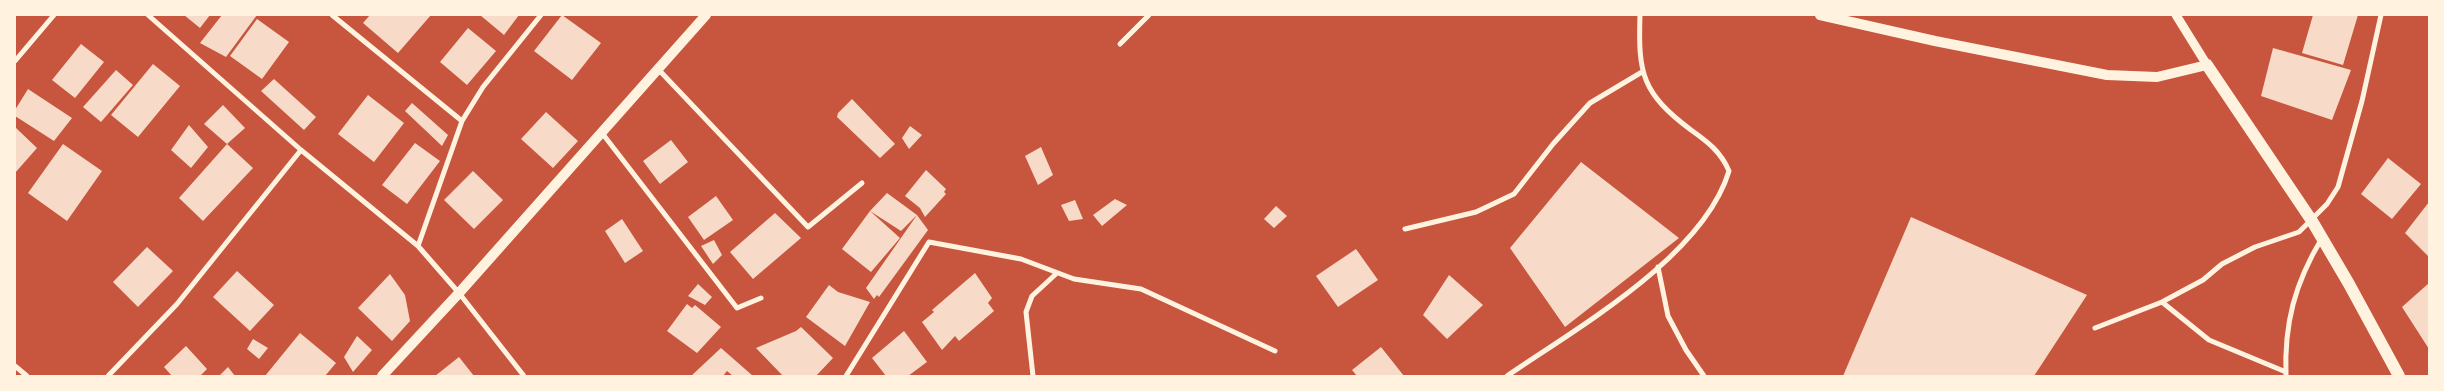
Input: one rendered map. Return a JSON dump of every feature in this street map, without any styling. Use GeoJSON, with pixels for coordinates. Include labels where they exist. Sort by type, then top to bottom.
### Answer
{"type":"FeatureCollection","features":[{"type":"Feature","properties":{"kind":"main road"},"geometry":{"type":"LineString","coordinates":[[382,376],[459,293],[706,15]]}},
{"type":"Feature","properties":{"kind":"main road"},"geometry":{"type":"LineString","coordinates":[[1820,15],[1944,43],[2108,75],[2157,77],[2207,65],[2312,221],[2399,376]]}},
{"type":"Feature","properties":{"kind":"street"},"geometry":{"type":"LineString","coordinates":[[15,61],[54,15]]}},
{"type":"Feature","properties":{"kind":"street"},"geometry":{"type":"LineString","coordinates":[[148,15],[301,150],[418,246],[459,293],[524,376]]}},
{"type":"Feature","properties":{"kind":"street"},"geometry":{"type":"LineString","coordinates":[[332,15],[462,122]]}},
{"type":"Feature","properties":{"kind":"street"},"geometry":{"type":"LineString","coordinates":[[418,246],[462,122],[483,87],[541,15]]}},
{"type":"Feature","properties":{"kind":"street"},"geometry":{"type":"LineString","coordinates":[[1120,44],[1149,15]]}},
{"type":"Feature","properties":{"kind":"street"},"geometry":{"type":"LineString","coordinates":[[1507,376],[1618,300],[1658,267],[1691,235],[1715,203],[1725,184],[1729,171],[1715,148],[1654,98],[1642,72],[1640,15]]}},
{"type":"Feature","properties":{"kind":"street"},"geometry":{"type":"LineString","coordinates":[[2176,15],[2207,65]]}},
{"type":"Feature","properties":{"kind":"street"},"geometry":{"type":"LineString","coordinates":[[2095,328],[2162,302],[2203,280],[2222,264],[2255,247],[2299,232],[2312,221],[2338,187],[2362,100],[2381,15]]}},
{"type":"Feature","properties":{"kind":"street"},"geometry":{"type":"LineString","coordinates":[[658,69],[808,228],[862,183]]}},
{"type":"Feature","properties":{"kind":"street"},"geometry":{"type":"LineString","coordinates":[[1405,229],[1476,212],[1514,194],[1553,144],[1590,104],[1642,72]]}},
{"type":"Feature","properties":{"kind":"street"},"geometry":{"type":"LineString","coordinates":[[602,133],[736,308],[761,298]]}},
{"type":"Feature","properties":{"kind":"street"},"geometry":{"type":"LineString","coordinates":[[108,376],[177,304],[301,150]]}},
{"type":"Feature","properties":{"kind":"street"},"geometry":{"type":"LineString","coordinates":[[2162,302],[2209,340],[2286,374],[2288,332],[2295,292],[2306,264],[2322,238]]}},
{"type":"Feature","properties":{"kind":"street"},"geometry":{"type":"LineString","coordinates":[[846,376],[929,242],[1020,259],[1074,279],[1141,289],[1275,351]]}},
{"type":"Feature","properties":{"kind":"street"},"geometry":{"type":"LineString","coordinates":[[1658,267],[1668,316],[1686,350],[1704,376]]}},
{"type":"Feature","properties":{"kind":"street"},"geometry":{"type":"LineString","coordinates":[[1033,376],[1026,312],[1032,296],[1056,273]]}},
{"type":"Feature","properties":{"kind":"street"},"geometry":{"type":"LineString","coordinates":[[15,366],[26,376]]}},
{"type":"Feature","properties":{"kind":"building"},"geometry":{"type":"Polygon","coordinates":[[[184,15],[210,15],[200,28],[184,15]]]}},
{"type":"Feature","properties":{"kind":"building"},"geometry":{"type":"Polygon","coordinates":[[[222,15],[257,15],[226,57],[200,43],[222,15]]]}},
{"type":"Feature","properties":{"kind":"building"},"geometry":{"type":"Polygon","coordinates":[[[370,15],[431,15],[398,53],[363,23],[370,15]]]}},
{"type":"Feature","properties":{"kind":"building"},"geometry":{"type":"Polygon","coordinates":[[[480,15],[519,15],[504,35],[480,15]]]}},
{"type":"Feature","properties":{"kind":"building"},"geometry":{"type":"Polygon","coordinates":[[[562,15],[601,43],[572,80],[534,51],[562,15]]]}},
{"type":"Feature","properties":{"kind":"building"},"geometry":{"type":"Polygon","coordinates":[[[2313,15],[2358,15],[2343,65],[2302,53],[2313,15]]]}},
{"type":"Feature","properties":{"kind":"building"},"geometry":{"type":"Polygon","coordinates":[[[257,19],[289,42],[262,79],[230,56],[257,19]]]}},
{"type":"Feature","properties":{"kind":"building"},"geometry":{"type":"Polygon","coordinates":[[[468,28],[496,51],[467,85],[440,62],[468,28]]]}},
{"type":"Feature","properties":{"kind":"building"},"geometry":{"type":"Polygon","coordinates":[[[81,44],[104,62],[75,98],[52,80],[81,44]]]}},
{"type":"Feature","properties":{"kind":"building"},"geometry":{"type":"Polygon","coordinates":[[[2273,48],[2351,70],[2332,120],[2261,96],[2273,48]]]}},
{"type":"Feature","properties":{"kind":"building"},"geometry":{"type":"Polygon","coordinates":[[[153,64],[180,86],[138,137],[111,115],[153,64]]]}},
{"type":"Feature","properties":{"kind":"building"},"geometry":{"type":"Polygon","coordinates":[[[116,70],[133,85],[101,122],[83,107],[116,70]]]}},
{"type":"Feature","properties":{"kind":"building"},"geometry":{"type":"Polygon","coordinates":[[[274,79],[316,117],[304,130],[261,91],[274,79]]]}},
{"type":"Feature","properties":{"kind":"building"},"geometry":{"type":"Polygon","coordinates":[[[28,89],[72,118],[54,141],[15,116],[15,110],[28,89]]]}},
{"type":"Feature","properties":{"kind":"building"},"geometry":{"type":"Polygon","coordinates":[[[368,95],[404,123],[374,162],[338,134],[368,95]]]}},
{"type":"Feature","properties":{"kind":"building"},"geometry":{"type":"Polygon","coordinates":[[[852,99],[895,144],[880,158],[837,117],[838,113],[852,99]]]}},
{"type":"Feature","properties":{"kind":"building"},"geometry":{"type":"Polygon","coordinates":[[[412,103],[448,135],[442,146],[405,111],[412,103]]]}},
{"type":"Feature","properties":{"kind":"building"},"geometry":{"type":"Polygon","coordinates":[[[223,105],[245,128],[227,144],[204,124],[223,105]]]}},
{"type":"Feature","properties":{"kind":"building"},"geometry":{"type":"Polygon","coordinates":[[[546,112],[578,141],[553,168],[521,139],[546,112]]]}},
{"type":"Feature","properties":{"kind":"building"},"geometry":{"type":"Polygon","coordinates":[[[189,125],[208,147],[191,168],[171,150],[189,125]]]}},
{"type":"Feature","properties":{"kind":"building"},"geometry":{"type":"Polygon","coordinates":[[[910,126],[922,135],[909,149],[902,138],[910,126]]]}},
{"type":"Feature","properties":{"kind":"building"},"geometry":{"type":"Polygon","coordinates":[[[15,127],[37,148],[15,173],[15,127]]]}},
{"type":"Feature","properties":{"kind":"building"},"geometry":{"type":"Polygon","coordinates":[[[671,140],[688,162],[660,184],[643,161],[671,140]]]}},
{"type":"Feature","properties":{"kind":"building"},"geometry":{"type":"Polygon","coordinates":[[[415,143],[440,161],[407,204],[382,185],[415,143]]]}},
{"type":"Feature","properties":{"kind":"building"},"geometry":{"type":"Polygon","coordinates":[[[63,144],[102,171],[67,221],[28,193],[63,144]]]}},
{"type":"Feature","properties":{"kind":"building"},"geometry":{"type":"Polygon","coordinates":[[[227,144],[253,168],[203,221],[179,198],[227,144]]]}},
{"type":"Feature","properties":{"kind":"building"},"geometry":{"type":"Polygon","coordinates":[[[1041,147],[1053,175],[1038,185],[1025,156],[1041,147]]]}},
{"type":"Feature","properties":{"kind":"building"},"geometry":{"type":"Polygon","coordinates":[[[2388,158],[2421,184],[2392,219],[2361,194],[2388,158]]]}},
{"type":"Feature","properties":{"kind":"building"},"geometry":{"type":"Polygon","coordinates":[[[1581,162],[1679,238],[1565,327],[1510,248],[1581,162]]]}},
{"type":"Feature","properties":{"kind":"building"},"geometry":{"type":"Polygon","coordinates":[[[926,170],[946,189],[944,192],[946,194],[925,217],[920,208],[905,196],[926,170]]]}},
{"type":"Feature","properties":{"kind":"building"},"geometry":{"type":"Polygon","coordinates":[[[473,171],[503,200],[474,229],[444,200],[473,171]]]}},
{"type":"Feature","properties":{"kind":"building"},"geometry":{"type":"Polygon","coordinates":[[[887,193],[917,215],[901,231],[870,211],[887,193]]]}},
{"type":"Feature","properties":{"kind":"building"},"geometry":{"type":"Polygon","coordinates":[[[716,196],[733,220],[704,240],[688,217],[716,196]]]}},
{"type":"Feature","properties":{"kind":"building"},"geometry":{"type":"Polygon","coordinates":[[[1115,199],[1127,205],[1102,226],[1093,215],[1115,199]]]}},
{"type":"Feature","properties":{"kind":"building"},"geometry":{"type":"Polygon","coordinates":[[[1075,200],[1083,219],[1069,221],[1061,205],[1075,200]]]}},
{"type":"Feature","properties":{"kind":"building"},"geometry":{"type":"Polygon","coordinates":[[[2429,202],[2429,257],[2405,233],[2429,202]]]}},
{"type":"Feature","properties":{"kind":"building"},"geometry":{"type":"Polygon","coordinates":[[[1276,206],[1287,216],[1274,228],[1264,219],[1276,206]]]}},
{"type":"Feature","properties":{"kind":"building"},"geometry":{"type":"Polygon","coordinates":[[[870,211],[900,238],[871,272],[842,249],[870,211]]]}},
{"type":"Feature","properties":{"kind":"building"},"geometry":{"type":"Polygon","coordinates":[[[775,213],[801,238],[753,279],[730,252],[775,213]]]}},
{"type":"Feature","properties":{"kind":"building"},"geometry":{"type":"Polygon","coordinates":[[[917,215],[928,230],[879,297],[877,295],[874,299],[866,288],[917,215]]]}},
{"type":"Feature","properties":{"kind":"building"},"geometry":{"type":"Polygon","coordinates":[[[1911,217],[2087,295],[2034,376],[1843,376],[1911,217]]]}},
{"type":"Feature","properties":{"kind":"building"},"geometry":{"type":"Polygon","coordinates":[[[622,219],[643,251],[625,263],[605,231],[622,219]]]}},
{"type":"Feature","properties":{"kind":"building"},"geometry":{"type":"Polygon","coordinates":[[[714,240],[722,255],[713,264],[701,246],[714,240]]]}},
{"type":"Feature","properties":{"kind":"building"},"geometry":{"type":"Polygon","coordinates":[[[147,247],[173,271],[138,307],[113,282],[147,247]]]}},
{"type":"Feature","properties":{"kind":"building"},"geometry":{"type":"Polygon","coordinates":[[[1356,249],[1378,280],[1338,307],[1316,276],[1356,249]]]}},
{"type":"Feature","properties":{"kind":"building"},"geometry":{"type":"Polygon","coordinates":[[[237,271],[274,305],[250,331],[213,297],[237,271]]]}},
{"type":"Feature","properties":{"kind":"building"},"geometry":{"type":"Polygon","coordinates":[[[975,273],[992,298],[988,303],[994,311],[959,341],[955,336],[942,350],[922,322],[934,312],[932,310],[975,273]]]}},
{"type":"Feature","properties":{"kind":"building"},"geometry":{"type":"Polygon","coordinates":[[[390,274],[405,295],[410,321],[392,341],[358,308],[390,274]]]}},
{"type":"Feature","properties":{"kind":"building"},"geometry":{"type":"Polygon","coordinates":[[[1449,275],[1483,305],[1447,339],[1423,315],[1449,275]]]}},
{"type":"Feature","properties":{"kind":"building"},"geometry":{"type":"Polygon","coordinates":[[[2429,283],[2429,349],[2402,307],[2429,283]]]}},
{"type":"Feature","properties":{"kind":"building"},"geometry":{"type":"Polygon","coordinates":[[[698,284],[712,297],[705,305],[688,296],[698,284]]]}},
{"type":"Feature","properties":{"kind":"building"},"geometry":{"type":"Polygon","coordinates":[[[829,285],[838,292],[870,302],[845,346],[806,317],[829,285]]]}},
{"type":"Feature","properties":{"kind":"building"},"geometry":{"type":"Polygon","coordinates":[[[687,304],[692,308],[695,305],[721,327],[697,353],[667,331],[687,304]]]}},
{"type":"Feature","properties":{"kind":"building"},"geometry":{"type":"Polygon","coordinates":[[[801,327],[833,358],[816,376],[783,376],[756,348],[796,331],[801,327]]]}},
{"type":"Feature","properties":{"kind":"building"},"geometry":{"type":"Polygon","coordinates":[[[904,331],[927,362],[908,376],[886,376],[872,358],[904,331]]]}},
{"type":"Feature","properties":{"kind":"building"},"geometry":{"type":"Polygon","coordinates":[[[300,333],[336,363],[325,376],[265,376],[300,333]]]}},
{"type":"Feature","properties":{"kind":"building"},"geometry":{"type":"Polygon","coordinates":[[[357,336],[372,350],[353,372],[344,357],[357,336]]]}},
{"type":"Feature","properties":{"kind":"building"},"geometry":{"type":"Polygon","coordinates":[[[253,339],[268,348],[259,359],[247,349],[253,339]]]}},
{"type":"Feature","properties":{"kind":"building"},"geometry":{"type":"Polygon","coordinates":[[[186,346],[207,369],[200,376],[172,376],[164,367],[186,346]]]}},
{"type":"Feature","properties":{"kind":"building"},"geometry":{"type":"Polygon","coordinates":[[[1381,347],[1404,376],[1357,376],[1352,370],[1381,347]]]}},
{"type":"Feature","properties":{"kind":"building"},"geometry":{"type":"Polygon","coordinates":[[[721,348],[753,376],[733,376],[727,371],[723,376],[691,376],[721,348]]]}},
{"type":"Feature","properties":{"kind":"building"},"geometry":{"type":"Polygon","coordinates":[[[459,357],[474,376],[435,376],[459,357]]]}},
{"type":"Feature","properties":{"kind":"building"},"geometry":{"type":"Polygon","coordinates":[[[228,367],[235,376],[219,376],[228,367]]]}}]}
